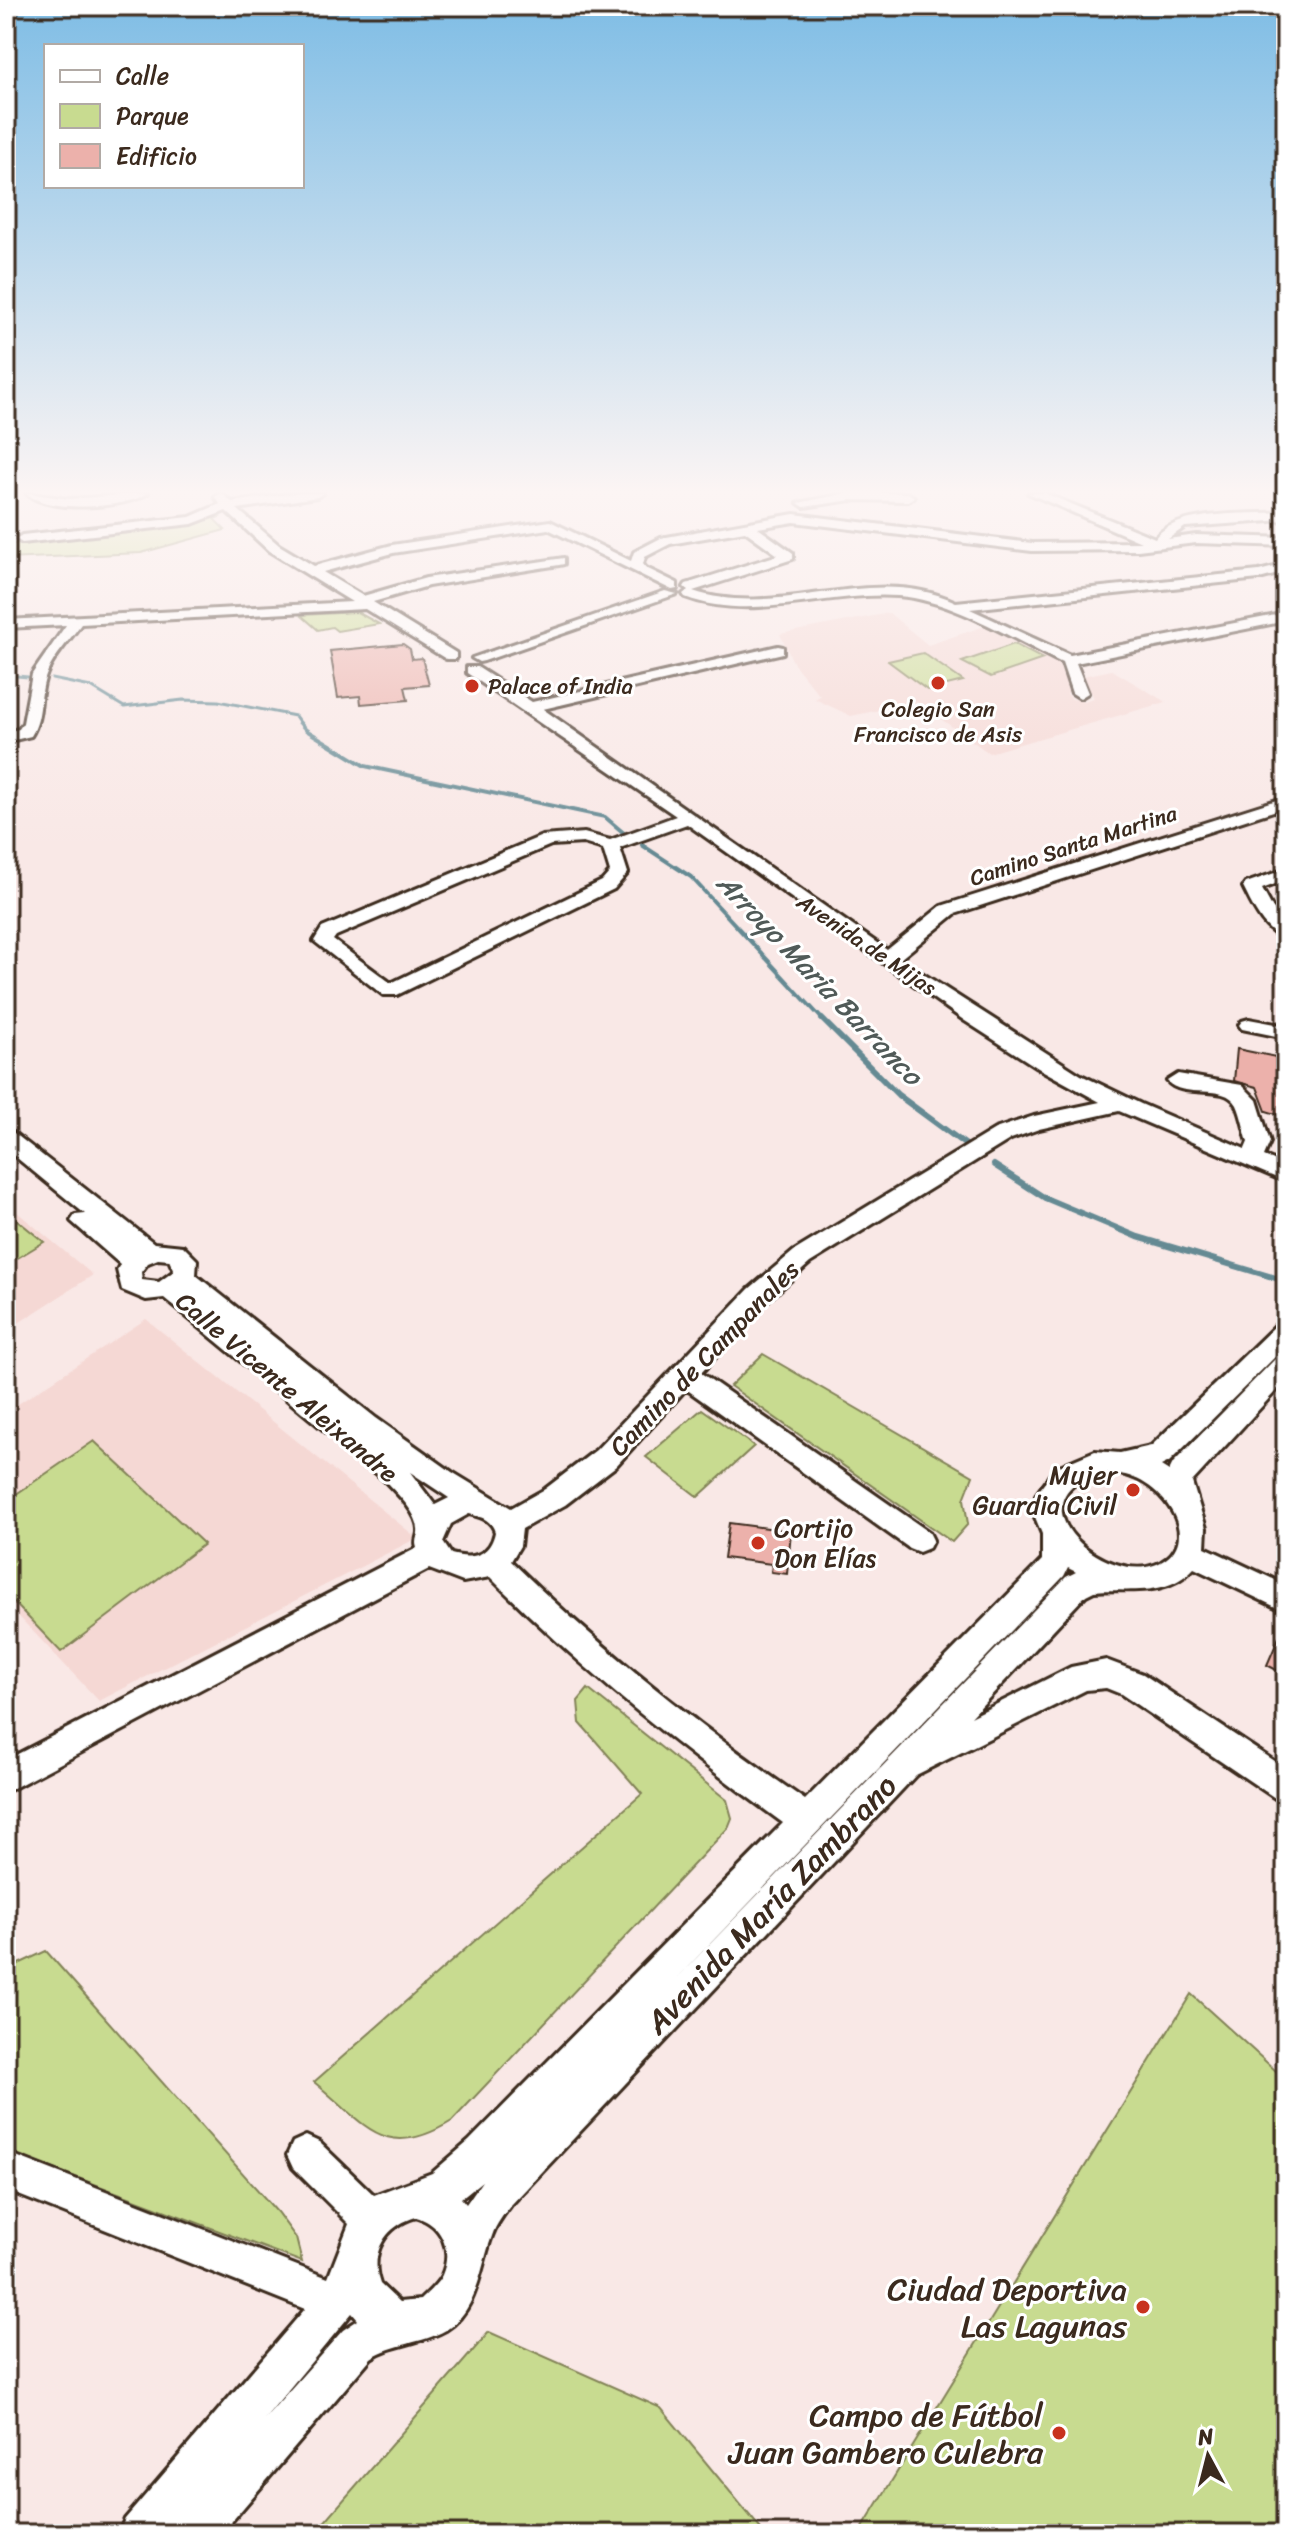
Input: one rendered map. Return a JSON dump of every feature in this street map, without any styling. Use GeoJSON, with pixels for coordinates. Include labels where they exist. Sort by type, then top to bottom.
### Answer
{"type":"FeatureCollection","features":[{"type":"Feature","properties":{"kind":"street"},"geometry":{"type":"LineString","coordinates":[[6,624],[228,612]]}},
{"type":"Feature","properties":{"kind":"street","name":"Avenida de Mijas"},"geometry":{"type":"LineString","coordinates":[[379,612],[451,656],[442,661],[446,669],[475,664],[686,818],[888,959],[1046,1064],[1120,1104],[1286,1174]]}},
{"type":"Feature","properties":{"kind":"street"},"geometry":{"type":"LineString","coordinates":[[475,664],[614,612]]}},
{"type":"Feature","properties":{"kind":"street"},"geometry":{"type":"LineString","coordinates":[[965,612],[1068,660],[1286,617]]}},
{"type":"Feature","properties":{"kind":"street"},"geometry":{"type":"LineString","coordinates":[[6,737],[25,733],[31,723],[39,674],[76,621]]}},
{"type":"Feature","properties":{"kind":"street"},"geometry":{"type":"LineString","coordinates":[[530,707],[778,650]]}},
{"type":"Feature","properties":{"kind":"street"},"geometry":{"type":"LineString","coordinates":[[1068,660],[1080,693]]}},
{"type":"Feature","properties":{"kind":"street","name":"Camino Santa Martina"},"geometry":{"type":"LineString","coordinates":[[888,959],[948,910],[1286,802]]}},
{"type":"Feature","properties":{"kind":"street"},"geometry":{"type":"LineString","coordinates":[[611,846],[619,873],[608,885],[390,991],[323,941],[329,932],[548,840],[584,838],[611,846],[686,818]]}},
{"type":"Feature","properties":{"kind":"street"},"geometry":{"type":"LineString","coordinates":[[1286,874],[1252,887],[1265,912],[1286,933]]}},
{"type":"Feature","properties":{"kind":"street"},"geometry":{"type":"LineString","coordinates":[[1265,912],[1286,904]]}},
{"type":"Feature","properties":{"kind":"street"},"geometry":{"type":"LineString","coordinates":[[1249,1025],[1286,1032]]}},
{"type":"Feature","properties":{"kind":"street"},"geometry":{"type":"LineString","coordinates":[[1178,1081],[1234,1090],[1246,1100],[1259,1142],[1251,1160]]}},
{"type":"Feature","properties":{"kind":"street","name":"Camino de Campanales"},"geometry":{"type":"LineString","coordinates":[[508,1523],[555,1497],[606,1458],[758,1295],[802,1257],[1003,1134],[1034,1123],[1120,1104]]}},
{"type":"Feature","properties":{"kind":"street"},"geometry":{"type":"LineString","coordinates":[[6,1138],[142,1257]]}},
{"type":"Feature","properties":{"kind":"street","name":"Calle Vicente Aleixandre"},"geometry":{"type":"LineString","coordinates":[[6,1160],[142,1257]]}},
{"type":"Feature","properties":{"kind":"street","name":"Calle Vicente Aleixandre"},"geometry":{"type":"LineString","coordinates":[[166,1250],[181,1255],[187,1266],[175,1282],[156,1291],[137,1288],[128,1277],[142,1257],[166,1250]]}},
{"type":"Feature","properties":{"kind":"street"},"geometry":{"type":"LineString","coordinates":[[175,1282],[447,1484],[502,1515],[508,1523],[508,1544],[494,1563],[466,1571],[441,1563],[432,1541]]}},
{"type":"Feature","properties":{"kind":"street","name":"Calle Vicente Aleixandre"},"geometry":{"type":"LineString","coordinates":[[175,1282],[393,1471],[420,1503],[432,1541]]}},
{"type":"Feature","properties":{"kind":"street"},"geometry":{"type":"LineString","coordinates":[[1286,1331],[1160,1454],[1144,1461],[1095,1462],[1074,1468],[1058,1479],[1049,1496],[1048,1516],[1055,1536],[1068,1553],[1092,1569],[1113,1577],[1136,1580],[1158,1577],[1175,1569],[1190,1553],[1193,1538],[1192,1520],[1178,1482],[1183,1471],[1286,1364]]}},
{"type":"Feature","properties":{"kind":"street"},"geometry":{"type":"LineString","coordinates":[[685,1375],[919,1540]]}},
{"type":"Feature","properties":{"kind":"street"},"geometry":{"type":"LineString","coordinates":[[1119,1462],[1157,1476],[1183,1502]]}},
{"type":"Feature","properties":{"kind":"street"},"geometry":{"type":"LineString","coordinates":[[6,1777],[432,1541],[445,1511],[457,1506],[481,1504]]}},
{"type":"Feature","properties":{"kind":"street","name":"Avenida María Zambrano"},"geometry":{"type":"LineString","coordinates":[[414,2197],[444,2187],[482,2154],[1054,1567],[1058,1555],[1055,1536]]}},
{"type":"Feature","properties":{"kind":"street"},"geometry":{"type":"LineString","coordinates":[[1190,1553],[1286,1599]]}},
{"type":"Feature","properties":{"kind":"street"},"geometry":{"type":"LineString","coordinates":[[494,1563],[624,1683],[723,1762],[806,1820]]}},
{"type":"Feature","properties":{"kind":"street","name":"Avenida María Zambrano"},"geometry":{"type":"LineString","coordinates":[[465,2265],[474,2226],[483,2208],[1076,1586],[1090,1579],[1113,1577]]}},
{"type":"Feature","properties":{"kind":"street"},"geometry":{"type":"LineString","coordinates":[[901,1769],[1082,1677],[1106,1674],[1132,1684],[1286,1787]]}},
{"type":"Feature","properties":{"kind":"street"},"geometry":{"type":"LineString","coordinates":[[306,2155],[366,2234]]}},
{"type":"Feature","properties":{"kind":"street"},"geometry":{"type":"LineString","coordinates":[[6,2171],[336,2301]]}},
{"type":"Feature","properties":{"kind":"street"},"geometry":{"type":"LineString","coordinates":[[140,2534],[336,2301],[346,2286],[366,2234],[396,2202],[414,2197],[432,2199],[440,2204],[459,2224],[465,2243],[465,2265],[458,2287],[446,2305],[431,2317],[413,2324],[380,2329],[357,2344],[193,2534]]}},
{"type":"Feature","properties":{"kind":"street"},"geometry":{"type":"LineString","coordinates":[[366,2234],[356,2267],[359,2287],[367,2304],[396,2324],[413,2324]]}},
{"type":"Feature","properties":{"kind":"shaded area","name":"Colegio San Francisco de Asis"},"geometry":{"type":"Polygon","coordinates":[[[889,613],[928,645],[985,626],[1059,664],[1069,690],[1067,694],[1072,699],[1084,701],[1094,698],[1083,676],[1112,670],[1166,702],[989,753],[917,702],[851,716],[815,699],[820,696],[794,664],[780,634],[889,613]]]}},
{"type":"Feature","properties":{"kind":"shaded area"},"geometry":{"type":"Polygon","coordinates":[[[6,1203],[93,1275],[6,1331],[6,1203]]]}},
{"type":"Feature","properties":{"kind":"shaded area"},"geometry":{"type":"Polygon","coordinates":[[[146,1319],[417,1538],[99,1701],[6,1603],[6,1412],[146,1319]]]}},
{"type":"Feature","properties":{"kind":"green space"},"geometry":{"type":"Polygon","coordinates":[[[357,612],[379,624],[337,631],[332,627],[318,630],[301,615],[357,612]]]}},
{"type":"Feature","properties":{"kind":"green space"},"geometry":{"type":"Polygon","coordinates":[[[1014,644],[1043,659],[991,677],[962,662],[1014,644]]]}},
{"type":"Feature","properties":{"kind":"green space"},"geometry":{"type":"Polygon","coordinates":[[[923,653],[963,681],[927,690],[888,661],[923,653]]]}},
{"type":"Feature","properties":{"kind":"green space"},"geometry":{"type":"Polygon","coordinates":[[[6,1211],[44,1242],[6,1265],[6,1211]]]}},
{"type":"Feature","properties":{"kind":"green space"},"geometry":{"type":"Polygon","coordinates":[[[763,1354],[973,1476],[964,1499],[968,1524],[952,1542],[730,1386],[763,1354]]]}},
{"type":"Feature","properties":{"kind":"green space"},"geometry":{"type":"Polygon","coordinates":[[[702,1409],[754,1446],[698,1497],[646,1457],[702,1409]]]}},
{"type":"Feature","properties":{"kind":"green space"},"geometry":{"type":"Polygon","coordinates":[[[94,1441],[204,1544],[61,1652],[6,1594],[6,1501],[94,1441]]]}},
{"type":"Feature","properties":{"kind":"green space"},"geometry":{"type":"Polygon","coordinates":[[[588,1689],[727,1800],[732,1818],[728,1828],[452,2121],[409,2139],[377,2133],[314,2082],[642,1794],[580,1723],[578,1701],[588,1689]]]}},
{"type":"Feature","properties":{"kind":"green space"},"geometry":{"type":"Polygon","coordinates":[[[46,1951],[277,2212],[296,2238],[302,2262],[6,2151],[6,1970],[46,1951]]]}},
{"type":"Feature","properties":{"kind":"green space","name":"Ciudad Deportiva Las Lagunas"},"geometry":{"type":"Polygon","coordinates":[[[1191,1994],[1286,2080],[1286,2534],[859,2534],[1191,1994]]]}},
{"type":"Feature","properties":{"kind":"green space"},"geometry":{"type":"Polygon","coordinates":[[[489,2332],[661,2408],[765,2534],[314,2534],[489,2332]]]}},
{"type":"Feature","properties":{"kind":"building"},"geometry":{"type":"Polygon","coordinates":[[[403,644],[410,649],[412,659],[422,658],[429,685],[405,687],[408,700],[361,704],[360,696],[338,698],[330,651],[403,644]]]}},
{"type":"Feature","properties":{"kind":"building"},"geometry":{"type":"Polygon","coordinates":[[[1237,1049],[1286,1059],[1286,1117],[1266,1111],[1257,1087],[1234,1081],[1237,1049]]]}},
{"type":"Feature","properties":{"kind":"building","name":"Cortijo Don Elías"},"geometry":{"type":"Polygon","coordinates":[[[729,1523],[791,1531],[787,1574],[771,1572],[772,1564],[724,1558],[729,1523]]]}},
{"type":"Feature","properties":{"kind":"building"},"geometry":{"type":"Polygon","coordinates":[[[1286,1621],[1286,1675],[1267,1665],[1286,1621]]]}},
{"type":"Feature","properties":{"kind":"waterway","name":"Arroyo Maria Barranco"},"geometry":{"type":"LineString","coordinates":[[6,675],[28,677]]}},
{"type":"Feature","properties":{"kind":"waterway","name":"Arroyo Maria Barranco"},"geometry":{"type":"LineString","coordinates":[[52,679],[91,687],[124,707],[183,700],[218,701],[295,716],[301,724]]}},
{"type":"Feature","properties":{"kind":"waterway","name":"Arroyo Maria Barranco"},"geometry":{"type":"LineString","coordinates":[[299,722],[306,730],[365,766],[605,817],[625,834]]}},
{"type":"Feature","properties":{"kind":"waterway","name":"Arroyo Maria Barranco"},"geometry":{"type":"LineString","coordinates":[[642,845],[691,877],[824,1021]]}},
{"type":"Feature","properties":{"kind":"waterway","name":"Arroyo Maria Barranco"},"geometry":{"type":"LineString","coordinates":[[824,1021],[898,1095],[966,1145]]}},
{"type":"Feature","properties":{"kind":"waterway","name":"Arroyo Maria Barranco"},"geometry":{"type":"LineString","coordinates":[[994,1165],[1045,1198],[1138,1237],[1286,1281]]}},
{"type":"Feature","properties":{"kind":"place","name":"Colegio San Francisco de Asis"},"geometry":{"type":"Point","coordinates":[938,683]}},
{"type":"Feature","properties":{"kind":"place","name":"Palace of India"},"geometry":{"type":"Point","coordinates":[472,686]}},
{"type":"Feature","properties":{"kind":"place","name":"Mujer Guardia Civil"},"geometry":{"type":"Point","coordinates":[1133,1490]}},
{"type":"Feature","properties":{"kind":"place","name":"Cortijo Don Elías"},"geometry":{"type":"Point","coordinates":[758,1543]}},
{"type":"Feature","properties":{"kind":"place","name":"Ciudad Deportiva Las Lagunas"},"geometry":{"type":"Point","coordinates":[1143,2307]}},
{"type":"Feature","properties":{"kind":"place","name":"Campo de Fútbol Juan Gambero Culebra"},"geometry":{"type":"Point","coordinates":[1059,2433]}}]}
